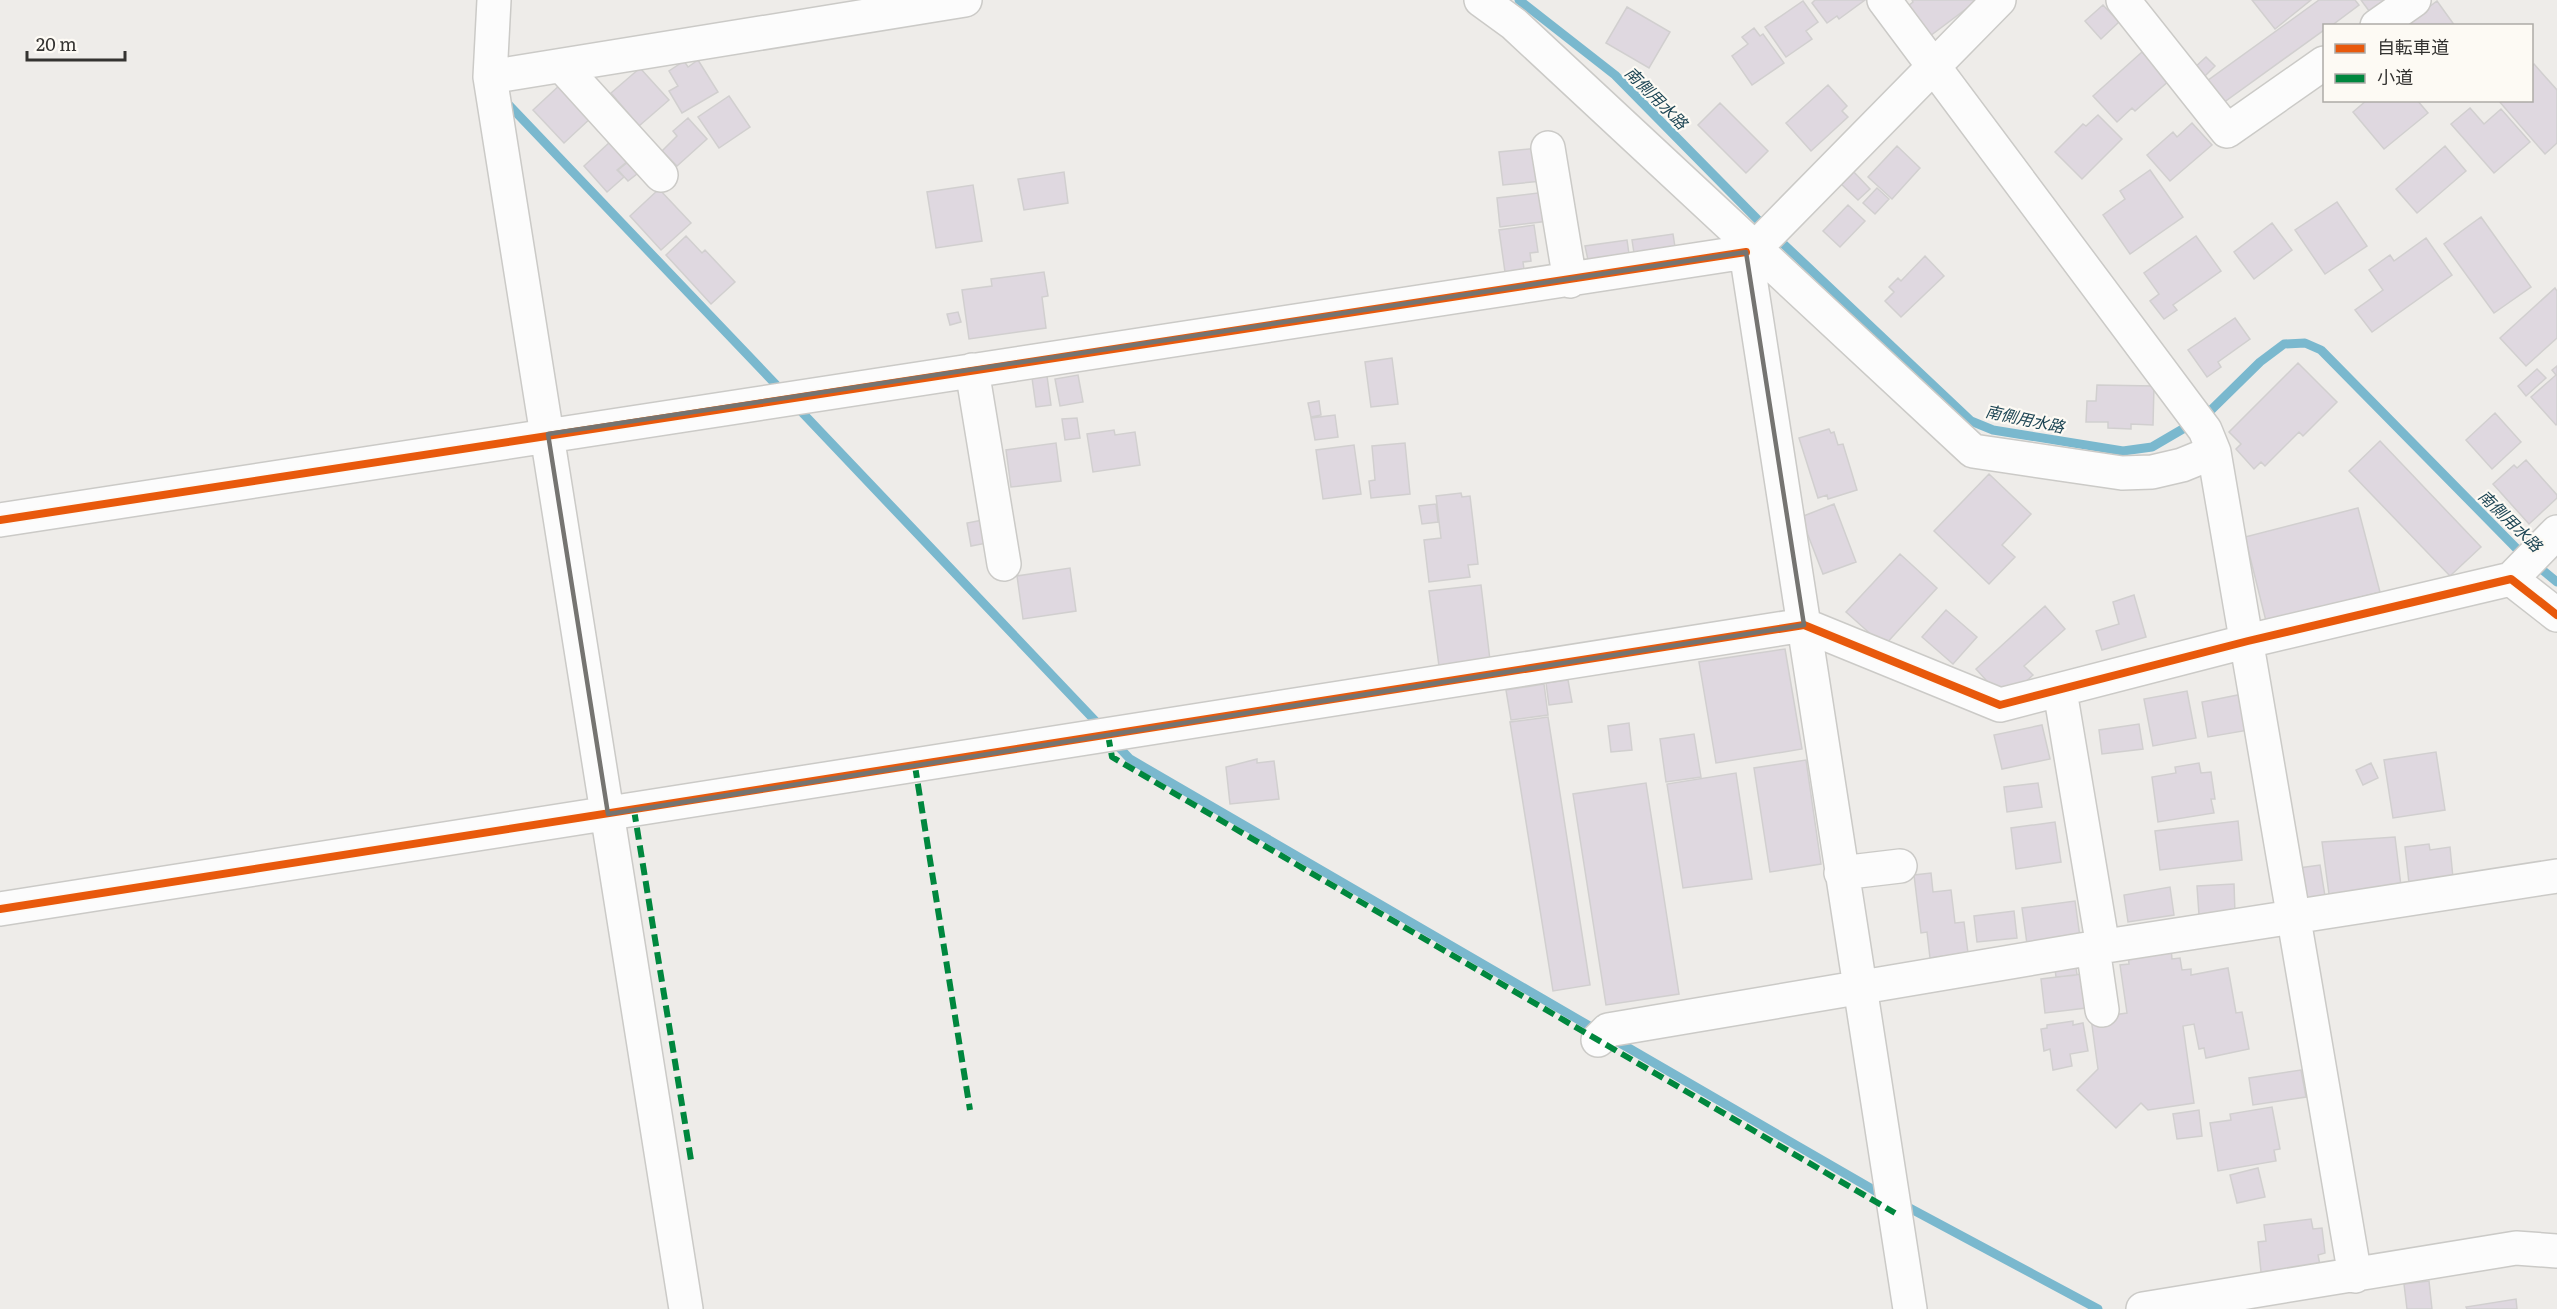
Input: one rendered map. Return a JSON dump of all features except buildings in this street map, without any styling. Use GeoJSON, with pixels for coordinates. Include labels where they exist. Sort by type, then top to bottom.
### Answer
{"type":"FeatureCollection","features":[{"type":"Feature","properties":{"kind":"street"},"geometry":{"type":"LineString","coordinates":[[494,0],[490,77],[686,1309]]}},
{"type":"Feature","properties":{"kind":"street"},"geometry":{"type":"LineString","coordinates":[[490,77],[965,0]]}},
{"type":"Feature","properties":{"kind":"street"},"geometry":{"type":"LineString","coordinates":[[1481,0],[1514,24],[1762,239],[1973,451],[2122,472],[2152,472],[2182,465],[2202,429]]}},
{"type":"Feature","properties":{"kind":"street"},"geometry":{"type":"LineString","coordinates":[[1884,0],[2202,429],[2248,640],[2292,917],[2355,1276]]}},
{"type":"Feature","properties":{"kind":"street"},"geometry":{"type":"LineString","coordinates":[[0,520],[548,434],[1570,281],[1762,239],[1998,0]]}},
{"type":"Feature","properties":{"kind":"street"},"geometry":{"type":"LineString","coordinates":[[2123,0],[2227,131],[2323,64]]}},
{"type":"Feature","properties":{"kind":"street"},"geometry":{"type":"LineString","coordinates":[[2380,24],[2414,0]]}},
{"type":"Feature","properties":{"kind":"street"},"geometry":{"type":"LineString","coordinates":[[562,66],[661,174]]}},
{"type":"Feature","properties":{"kind":"street"},"geometry":{"type":"LineString","coordinates":[[1548,148],[1570,281]]}},
{"type":"Feature","properties":{"kind":"street"},"geometry":{"type":"LineString","coordinates":[[1762,239],[1804,625],[1858,987],[1910,1309]]}},
{"type":"Feature","properties":{"kind":"street"},"geometry":{"type":"LineString","coordinates":[[972,370],[1004,564]]}},
{"type":"Feature","properties":{"kind":"street"},"geometry":{"type":"LineString","coordinates":[[0,909],[1804,625],[2000,705],[2248,640],[2533,557],[2557,615]]}},
{"type":"Feature","properties":{"kind":"street"},"geometry":{"type":"LineString","coordinates":[[2060,690],[2098,947],[2102,1010]]}},
{"type":"Feature","properties":{"kind":"street"},"geometry":{"type":"LineString","coordinates":[[1841,873],[1900,866]]}},
{"type":"Feature","properties":{"kind":"street"},"geometry":{"type":"LineString","coordinates":[[1598,1040],[1608,1030],[1858,987],[2098,947],[2557,876]]}},
{"type":"Feature","properties":{"kind":"street"},"geometry":{"type":"LineString","coordinates":[[2143,1309],[2516,1248],[2557,1251]]}},
{"type":"Feature","properties":{"kind":"highlighted area"},"geometry":{"type":"Polygon","coordinates":[[[1746,252],[1804,625],[608,814],[548,434],[1746,252]]]}},
{"type":"Feature","properties":{"kind":"waterway","name":"南側用水路"},"geometry":{"type":"LineString","coordinates":[[1519,0],[1615,75],[1757,219],[1971,421],[1993,430],[2123,451],[2152,447],[2205,416],[2260,362],[2284,344],[2305,343],[2321,350],[2518,550],[2557,582]]}},
{"type":"Feature","properties":{"kind":"waterway"},"geometry":{"type":"LineString","coordinates":[[508,104],[783,392]]}},
{"type":"Feature","properties":{"kind":"waterway"},"geometry":{"type":"LineString","coordinates":[[796,406],[1103,729]]}},
{"type":"Feature","properties":{"kind":"waterway"},"geometry":{"type":"LineString","coordinates":[[1114,742],[1130,759],[1598,1031]]}},
{"type":"Feature","properties":{"kind":"waterway"},"geometry":{"type":"LineString","coordinates":[[1613,1039],[1884,1196]]}},
{"type":"Feature","properties":{"kind":"waterway"},"geometry":{"type":"LineString","coordinates":[[1902,1204],[2098,1309]]}},
{"type":"Feature","properties":{"kind":"marked path"},"geometry":{"type":"LineString","coordinates":[[1108,735],[1112,757],[1895,1213]]}},
{"type":"Feature","properties":{"kind":"marked path"},"geometry":{"type":"LineString","coordinates":[[915,766],[970,1110]]}},
{"type":"Feature","properties":{"kind":"marked path"},"geometry":{"type":"LineString","coordinates":[[634,810],[691,1160]]}},
{"type":"Feature","properties":{"kind":"cycle path"},"geometry":{"type":"LineString","coordinates":[[0,520],[1746,252]]}},
{"type":"Feature","properties":{"kind":"cycle path"},"geometry":{"type":"LineString","coordinates":[[0,909],[1804,625],[2000,705],[2248,641],[2511,579],[2557,615]]}}]}
